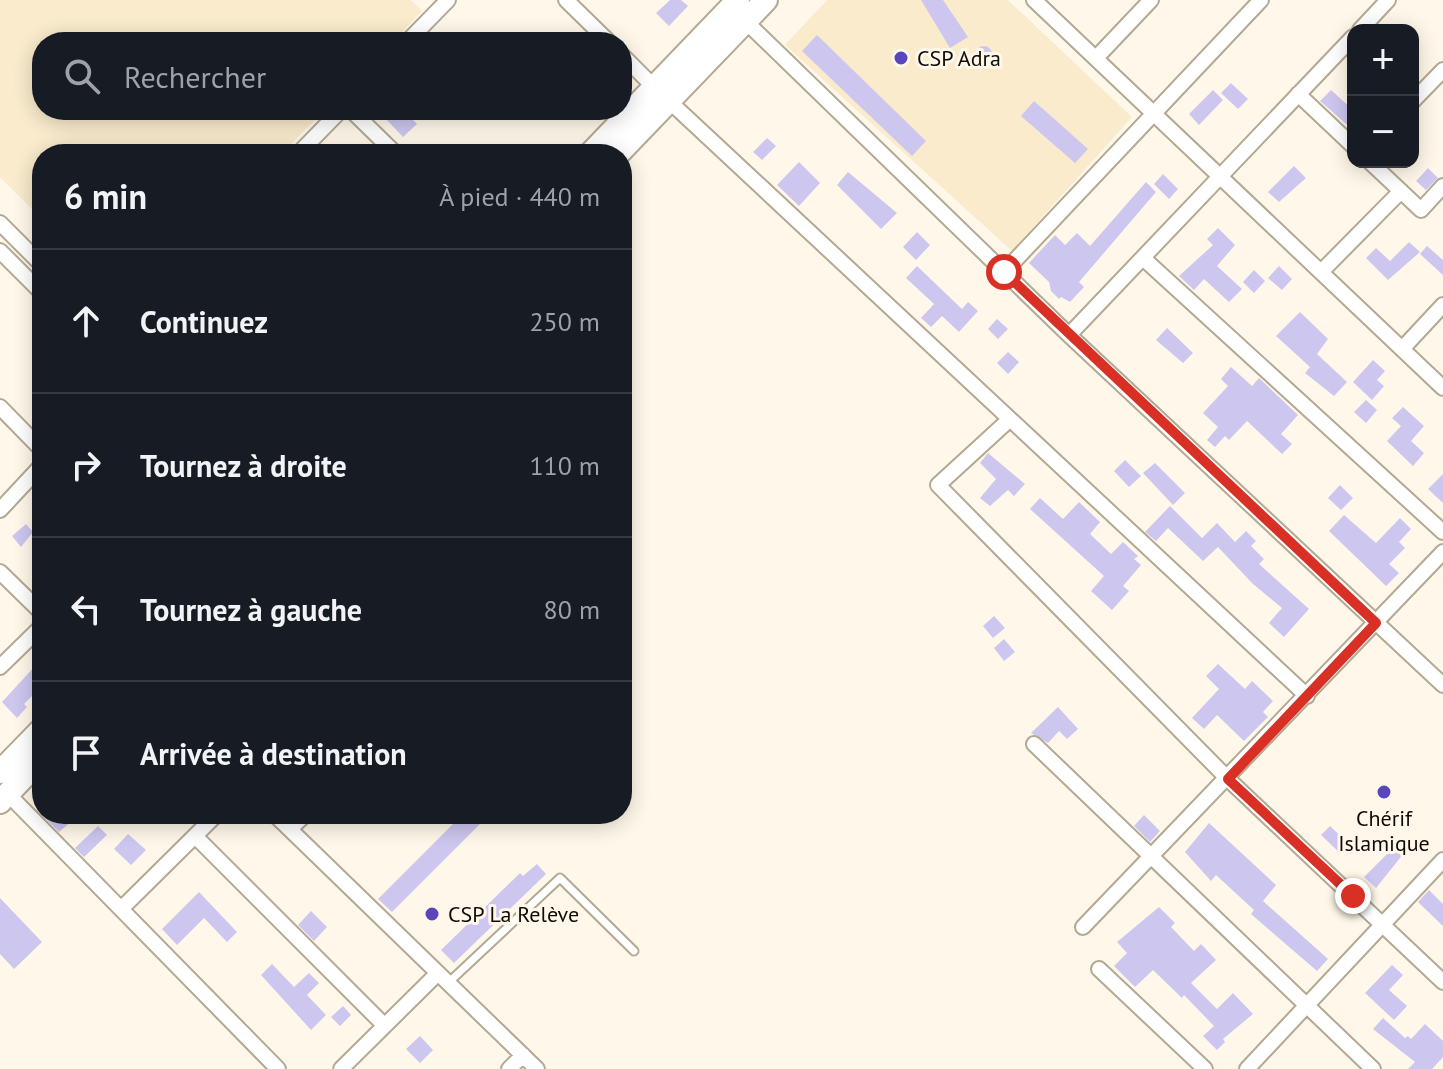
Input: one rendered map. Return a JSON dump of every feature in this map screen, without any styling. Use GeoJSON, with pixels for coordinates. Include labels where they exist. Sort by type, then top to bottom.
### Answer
{"type":"FeatureCollection","features":[{"type":"Feature","properties":{"kind":"main road"},"geometry":{"type":"LineString","coordinates":[[618,144],[738,10],[766,0]]}},
{"type":"Feature","properties":{"kind":"main road"},"geometry":{"type":"LineString","coordinates":[[0,772],[32,739]]}},
{"type":"Feature","properties":{"kind":"main road"},"geometry":{"type":"LineString","coordinates":[[4,798],[32,769]]}},
{"type":"Feature","properties":{"kind":"street"},"geometry":{"type":"LineString","coordinates":[[566,0],[599,32]]}},
{"type":"Feature","properties":{"kind":"street"},"geometry":{"type":"LineString","coordinates":[[1034,0],[1443,388]]}},
{"type":"Feature","properties":{"kind":"street"},"geometry":{"type":"LineString","coordinates":[[1096,58],[1151,0]]}},
{"type":"Feature","properties":{"kind":"street"},"geometry":{"type":"LineString","coordinates":[[1004,272],[1261,0]]}},
{"type":"Feature","properties":{"kind":"street"},"geometry":{"type":"LineString","coordinates":[[1366,24],[1388,0]]}},
{"type":"Feature","properties":{"kind":"street"},"geometry":{"type":"LineString","coordinates":[[416,32],[445,1]]}},
{"type":"Feature","properties":{"kind":"street"},"geometry":{"type":"LineString","coordinates":[[738,10],[1069,335],[1443,685]]}},
{"type":"Feature","properties":{"kind":"street"},"geometry":{"type":"LineString","coordinates":[[1069,335],[1347,43]]}},
{"type":"Feature","properties":{"kind":"street"},"geometry":{"type":"LineString","coordinates":[[632,65],[1307,696]]}},
{"type":"Feature","properties":{"kind":"street"},"geometry":{"type":"LineString","coordinates":[[1418,96],[1443,70]]}},
{"type":"Feature","properties":{"kind":"street"},"geometry":{"type":"LineString","coordinates":[[1298,94],[1347,140]]}},
{"type":"Feature","properties":{"kind":"street"},"geometry":{"type":"LineString","coordinates":[[308,144],[331,120]]}},
{"type":"Feature","properties":{"kind":"street"},"geometry":{"type":"LineString","coordinates":[[361,120],[386,144]]}},
{"type":"Feature","properties":{"kind":"street"},"geometry":{"type":"LineString","coordinates":[[1376,168],[1421,210],[1443,186]]}},
{"type":"Feature","properties":{"kind":"street"},"geometry":{"type":"LineString","coordinates":[[1321,272],[1401,191]]}},
{"type":"Feature","properties":{"kind":"street"},"geometry":{"type":"LineString","coordinates":[[0,223],[32,255]]}},
{"type":"Feature","properties":{"kind":"street"},"geometry":{"type":"LineString","coordinates":[[0,251],[32,283]]}},
{"type":"Feature","properties":{"kind":"street"},"geometry":{"type":"LineString","coordinates":[[1143,258],[1443,532]]}},
{"type":"Feature","properties":{"kind":"street"},"geometry":{"type":"LineString","coordinates":[[1402,349],[1443,305]]}},
{"type":"Feature","properties":{"kind":"street"},"geometry":{"type":"LineString","coordinates":[[0,407],[32,440]]}},
{"type":"Feature","properties":{"kind":"street"},"geometry":{"type":"LineString","coordinates":[[1010,419],[938,485],[1228,779],[1443,982]]}},
{"type":"Feature","properties":{"kind":"street"},"geometry":{"type":"LineString","coordinates":[[0,510],[32,476]]}},
{"type":"Feature","properties":{"kind":"street"},"geometry":{"type":"LineString","coordinates":[[1083,927],[1443,552]]}},
{"type":"Feature","properties":{"kind":"street"},"geometry":{"type":"LineString","coordinates":[[0,572],[32,603]]}},
{"type":"Feature","properties":{"kind":"street"},"geometry":{"type":"LineString","coordinates":[[0,667],[32,636]]}},
{"type":"Feature","properties":{"kind":"street"},"geometry":{"type":"LineString","coordinates":[[1034,744],[1150,859],[1373,1069]]}},
{"type":"Feature","properties":{"kind":"street"},"geometry":{"type":"LineString","coordinates":[[4,798],[121,909],[278,1069]]}},
{"type":"Feature","properties":{"kind":"street"},"geometry":{"type":"LineString","coordinates":[[121,909],[207,824]]}},
{"type":"Feature","properties":{"kind":"street"},"geometry":{"type":"LineString","coordinates":[[285,824],[537,1069]]}},
{"type":"Feature","properties":{"kind":"street"},"geometry":{"type":"LineString","coordinates":[[290,829],[295,824]]}},
{"type":"Feature","properties":{"kind":"street"},"geometry":{"type":"LineString","coordinates":[[195,836],[384,1025]]}},
{"type":"Feature","properties":{"kind":"street"},"geometry":{"type":"LineString","coordinates":[[1247,1069],[1443,860]]}},
{"type":"Feature","properties":{"kind":"street"},"geometry":{"type":"LineString","coordinates":[[1099,969],[1205,1069]]}},
{"type":"Feature","properties":{"kind":"street"},"geometry":{"type":"LineString","coordinates":[[341,1069],[384,1025],[443,978]]}},
{"type":"Feature","properties":{"kind":"street"},"geometry":{"type":"LineString","coordinates":[[509,1069],[523,1055]]}},
{"type":"Feature","properties":{"kind":"lane"},"geometry":{"type":"LineString","coordinates":[[443,978],[560,878],[634,951]]}},
{"type":"Feature","properties":{"kind":"shaded area"},"geometry":{"type":"Polygon","coordinates":[[[0,0],[411,0],[422,11],[402,32],[32,32],[32,120],[315,120],[291,144],[32,144],[32,209],[0,177],[0,0]]]}},
{"type":"Feature","properties":{"kind":"shaded area"},"geometry":{"type":"Polygon","coordinates":[[[827,0],[1008,0],[1132,117],[1012,251],[785,45],[827,0]]]}},
{"type":"Feature","properties":{"kind":"building"},"geometry":{"type":"Polygon","coordinates":[[[670,0],[681,0],[688,6],[669,26],[656,13],[670,0]]]}},
{"type":"Feature","properties":{"kind":"building"},"geometry":{"type":"Polygon","coordinates":[[[921,0],[943,0],[968,37],[950,48],[921,0]]]}},
{"type":"Feature","properties":{"kind":"building"},"geometry":{"type":"Polygon","coordinates":[[[817,35],[926,141],[912,156],[802,51],[817,35]]]}},
{"type":"Feature","properties":{"kind":"building"},"geometry":{"type":"Polygon","coordinates":[[[981,46],[987,46],[992,54],[990,60],[981,62],[976,57],[976,51],[981,46]]]}},
{"type":"Feature","properties":{"kind":"building"},"geometry":{"type":"Polygon","coordinates":[[[1231,83],[1248,99],[1238,109],[1221,93],[1231,83]]]}},
{"type":"Feature","properties":{"kind":"building"},"geometry":{"type":"Polygon","coordinates":[[[1213,90],[1223,100],[1199,125],[1189,114],[1213,90]]]}},
{"type":"Feature","properties":{"kind":"building"},"geometry":{"type":"Polygon","coordinates":[[[1331,90],[1347,105],[1347,125],[1320,101],[1331,90]]]}},
{"type":"Feature","properties":{"kind":"building"},"geometry":{"type":"Polygon","coordinates":[[[1034,101],[1088,149],[1075,163],[1021,116],[1034,101]]]}},
{"type":"Feature","properties":{"kind":"building"},"geometry":{"type":"Polygon","coordinates":[[[387,120],[413,120],[417,124],[403,137],[387,120]]]}},
{"type":"Feature","properties":{"kind":"building"},"geometry":{"type":"Polygon","coordinates":[[[767,138],[776,146],[762,160],[753,152],[767,138]]]}},
{"type":"Feature","properties":{"kind":"building"},"geometry":{"type":"Polygon","coordinates":[[[799,162],[820,183],[799,206],[777,185],[799,162]]]}},
{"type":"Feature","properties":{"kind":"building"},"geometry":{"type":"Polygon","coordinates":[[[1294,166],[1306,178],[1279,202],[1268,192],[1294,166]]]}},
{"type":"Feature","properties":{"kind":"building"},"geometry":{"type":"Polygon","coordinates":[[[1428,168],[1438,178],[1426,190],[1416,181],[1428,168]]]}},
{"type":"Feature","properties":{"kind":"building"},"geometry":{"type":"Polygon","coordinates":[[[848,172],[897,213],[881,229],[837,185],[848,172]]]}},
{"type":"Feature","properties":{"kind":"building"},"geometry":{"type":"Polygon","coordinates":[[[1163,174],[1178,189],[1169,199],[1154,184],[1163,174]]]}},
{"type":"Feature","properties":{"kind":"building"},"geometry":{"type":"Polygon","coordinates":[[[1146,182],[1156,192],[1079,282],[1084,287],[1070,302],[1061,297],[1059,299],[1051,291],[1049,282],[1029,263],[1055,235],[1065,245],[1077,233],[1090,246],[1146,182]]]}},
{"type":"Feature","properties":{"kind":"building"},"geometry":{"type":"Polygon","coordinates":[[[1218,228],[1235,245],[1217,266],[1242,289],[1229,302],[1204,279],[1194,290],[1179,276],[1213,245],[1207,239],[1218,228]]]}},
{"type":"Feature","properties":{"kind":"building"},"geometry":{"type":"Polygon","coordinates":[[[917,232],[930,245],[916,260],[903,247],[917,232]]]}},
{"type":"Feature","properties":{"kind":"building"},"geometry":{"type":"Polygon","coordinates":[[[1409,242],[1420,252],[1388,280],[1366,258],[1376,248],[1390,261],[1409,242]]]}},
{"type":"Feature","properties":{"kind":"building"},"geometry":{"type":"Polygon","coordinates":[[[1427,246],[1443,260],[1443,275],[1420,254],[1427,246]]]}},
{"type":"Feature","properties":{"kind":"building"},"geometry":{"type":"Polygon","coordinates":[[[917,266],[962,309],[968,302],[978,311],[959,332],[942,316],[931,327],[921,318],[934,304],[906,278],[917,266]]]}},
{"type":"Feature","properties":{"kind":"building"},"geometry":{"type":"Polygon","coordinates":[[[1279,266],[1292,279],[1282,290],[1268,278],[1279,266]]]}},
{"type":"Feature","properties":{"kind":"building"},"geometry":{"type":"Polygon","coordinates":[[[1254,270],[1265,281],[1254,293],[1243,282],[1254,270]]]}},
{"type":"Feature","properties":{"kind":"building"},"geometry":{"type":"Polygon","coordinates":[[[1300,312],[1328,339],[1317,354],[1347,382],[1334,396],[1305,373],[1310,367],[1276,336],[1300,312]]]}},
{"type":"Feature","properties":{"kind":"building"},"geometry":{"type":"Polygon","coordinates":[[[997,319],[1008,329],[998,339],[988,329],[997,319]]]}},
{"type":"Feature","properties":{"kind":"building"},"geometry":{"type":"Polygon","coordinates":[[[1167,328],[1193,353],[1183,363],[1156,340],[1167,328]]]}},
{"type":"Feature","properties":{"kind":"building"},"geometry":{"type":"Polygon","coordinates":[[[1008,352],[1019,362],[1008,374],[997,363],[1008,352]]]}},
{"type":"Feature","properties":{"kind":"building"},"geometry":{"type":"Polygon","coordinates":[[[1373,360],[1385,371],[1377,380],[1384,386],[1372,400],[1353,382],[1373,360]]]}},
{"type":"Feature","properties":{"kind":"building"},"geometry":{"type":"Polygon","coordinates":[[[1231,367],[1252,386],[1259,378],[1298,415],[1281,434],[1292,444],[1282,454],[1247,421],[1229,440],[1225,436],[1215,447],[1207,440],[1218,427],[1203,413],[1228,386],[1221,379],[1231,367]]]}},
{"type":"Feature","properties":{"kind":"building"},"geometry":{"type":"Polygon","coordinates":[[[1366,400],[1377,410],[1366,423],[1354,412],[1366,400]]]}},
{"type":"Feature","properties":{"kind":"building"},"geometry":{"type":"Polygon","coordinates":[[[1403,407],[1424,426],[1411,441],[1424,453],[1413,466],[1387,441],[1401,426],[1392,418],[1403,407]]]}},
{"type":"Feature","properties":{"kind":"building"},"geometry":{"type":"Polygon","coordinates":[[[988,453],[1025,484],[1014,496],[1008,490],[990,506],[980,498],[996,479],[980,463],[988,453]]]}},
{"type":"Feature","properties":{"kind":"building"},"geometry":{"type":"Polygon","coordinates":[[[1125,460],[1141,476],[1129,487],[1114,471],[1125,460]]]}},
{"type":"Feature","properties":{"kind":"building"},"geometry":{"type":"Polygon","coordinates":[[[1155,463],[1185,493],[1173,505],[1143,473],[1155,463]]]}},
{"type":"Feature","properties":{"kind":"building"},"geometry":{"type":"Polygon","coordinates":[[[1443,474],[1443,503],[1428,489],[1443,474]]]}},
{"type":"Feature","properties":{"kind":"building"},"geometry":{"type":"Polygon","coordinates":[[[1340,485],[1353,498],[1341,510],[1328,498],[1340,485]]]}},
{"type":"Feature","properties":{"kind":"building"},"geometry":{"type":"Polygon","coordinates":[[[1040,498],[1063,519],[1079,502],[1100,522],[1090,534],[1111,554],[1123,542],[1138,556],[1134,559],[1141,565],[1123,586],[1129,591],[1112,610],[1091,591],[1104,576],[1030,509],[1040,498]]]}},
{"type":"Feature","properties":{"kind":"building"},"geometry":{"type":"Polygon","coordinates":[[[1170,506],[1202,538],[1217,523],[1235,542],[1246,531],[1256,541],[1251,546],[1264,559],[1259,564],[1309,609],[1284,637],[1269,623],[1282,608],[1253,584],[1218,547],[1203,561],[1168,528],[1156,541],[1145,532],[1170,506]]]}},
{"type":"Feature","properties":{"kind":"building"},"geometry":{"type":"Polygon","coordinates":[[[1344,515],[1376,543],[1400,518],[1411,529],[1399,542],[1405,548],[1389,564],[1399,573],[1386,586],[1329,531],[1344,515]]]}},
{"type":"Feature","properties":{"kind":"building"},"geometry":{"type":"Polygon","coordinates":[[[26,524],[32,531],[21,547],[12,536],[26,524]]]}},
{"type":"Feature","properties":{"kind":"building"},"geometry":{"type":"Polygon","coordinates":[[[994,616],[1005,628],[993,638],[983,626],[994,616]]]}},
{"type":"Feature","properties":{"kind":"building"},"geometry":{"type":"Polygon","coordinates":[[[1004,639],[1015,652],[1004,661],[994,648],[1004,639]]]}},
{"type":"Feature","properties":{"kind":"building"},"geometry":{"type":"Polygon","coordinates":[[[1218,664],[1245,689],[1252,681],[1273,701],[1263,712],[1268,717],[1244,741],[1217,715],[1204,729],[1192,718],[1219,689],[1206,676],[1218,664]]]}},
{"type":"Feature","properties":{"kind":"building"},"geometry":{"type":"Polygon","coordinates":[[[32,669],[32,696],[17,718],[2,702],[32,669]]]}},
{"type":"Feature","properties":{"kind":"building"},"geometry":{"type":"Polygon","coordinates":[[[1058,707],[1078,729],[1067,739],[1059,731],[1048,743],[1031,733],[1058,707]]]}},
{"type":"Feature","properties":{"kind":"building"},"geometry":{"type":"Polygon","coordinates":[[[1144,815],[1160,831],[1150,842],[1134,826],[1144,815]]]}},
{"type":"Feature","properties":{"kind":"building"},"geometry":{"type":"Polygon","coordinates":[[[1209,823],[1276,885],[1263,901],[1328,959],[1317,971],[1251,914],[1254,910],[1216,875],[1211,881],[1185,852],[1209,823]]]}},
{"type":"Feature","properties":{"kind":"building"},"geometry":{"type":"Polygon","coordinates":[[[51,824],[68,824],[59,832],[51,824]]]}},
{"type":"Feature","properties":{"kind":"building"},"geometry":{"type":"Polygon","coordinates":[[[453,824],[480,824],[392,912],[378,899],[453,824]]]}},
{"type":"Feature","properties":{"kind":"building"},"geometry":{"type":"Polygon","coordinates":[[[98,826],[107,835],[84,857],[75,848],[98,826]]]}},
{"type":"Feature","properties":{"kind":"building"},"geometry":{"type":"Polygon","coordinates":[[[1330,826],[1350,845],[1341,854],[1321,835],[1330,826]]]}},
{"type":"Feature","properties":{"kind":"building"},"geometry":{"type":"Polygon","coordinates":[[[128,834],[146,850],[131,865],[114,849],[128,834]]]}},
{"type":"Feature","properties":{"kind":"building"},"geometry":{"type":"Polygon","coordinates":[[[1390,839],[1404,853],[1376,888],[1364,877],[1387,854],[1381,848],[1390,839]]]}},
{"type":"Feature","properties":{"kind":"building"},"geometry":{"type":"Polygon","coordinates":[[[537,864],[546,874],[454,963],[441,950],[520,873],[523,876],[537,864]]]}},
{"type":"Feature","properties":{"kind":"building"},"geometry":{"type":"Polygon","coordinates":[[[1429,890],[1443,904],[1443,926],[1418,902],[1429,890]]]}},
{"type":"Feature","properties":{"kind":"building"},"geometry":{"type":"Polygon","coordinates":[[[199,892],[237,932],[227,942],[204,918],[177,945],[162,929],[199,892]]]}},
{"type":"Feature","properties":{"kind":"building"},"geometry":{"type":"Polygon","coordinates":[[[0,898],[42,942],[14,969],[0,954],[0,898]]]}},
{"type":"Feature","properties":{"kind":"building"},"geometry":{"type":"Polygon","coordinates":[[[1159,907],[1175,923],[1171,927],[1194,951],[1201,944],[1216,960],[1191,983],[1217,1009],[1233,993],[1253,1014],[1223,1039],[1225,1042],[1217,1050],[1203,1036],[1214,1026],[1184,995],[1182,998],[1153,970],[1135,987],[1114,966],[1127,953],[1117,942],[1159,907]]]}},
{"type":"Feature","properties":{"kind":"building"},"geometry":{"type":"Polygon","coordinates":[[[311,911],[327,927],[314,941],[298,925],[311,911]]]}},
{"type":"Feature","properties":{"kind":"building"},"geometry":{"type":"Polygon","coordinates":[[[272,964],[294,987],[309,973],[319,983],[307,995],[326,1015],[311,1030],[261,975],[272,964]]]}},
{"type":"Feature","properties":{"kind":"building"},"geometry":{"type":"Polygon","coordinates":[[[1392,965],[1403,975],[1389,990],[1407,1006],[1394,1020],[1365,993],[1392,965]]]}},
{"type":"Feature","properties":{"kind":"building"},"geometry":{"type":"Polygon","coordinates":[[[343,1006],[351,1015],[340,1026],[331,1017],[343,1006]]]}},
{"type":"Feature","properties":{"kind":"building"},"geometry":{"type":"Polygon","coordinates":[[[1383,1018],[1405,1038],[1408,1036],[1411,1039],[1425,1024],[1443,1041],[1443,1057],[1432,1069],[1408,1069],[1415,1062],[1373,1029],[1383,1018]]]}},
{"type":"Feature","properties":{"kind":"building"},"geometry":{"type":"Polygon","coordinates":[[[420,1036],[433,1050],[420,1063],[406,1049],[420,1036]]]}},
{"type":"Feature","properties":{"kind":"place","name":"CSP Adra"},"geometry":{"type":"Point","coordinates":[901,58]}},
{"type":"Feature","properties":{"kind":"place","name":"Chérif Islamique"},"geometry":{"type":"Point","coordinates":[1384,792]}},
{"type":"Feature","properties":{"kind":"place","name":"CSP La Relève"},"geometry":{"type":"Point","coordinates":[432,914]}},
{"type":"Feature","properties":{"kind":"route"},"geometry":{"type":"LineString","coordinates":[[1004,272],[1376,623],[1228,779],[1353,896]]}}]}
